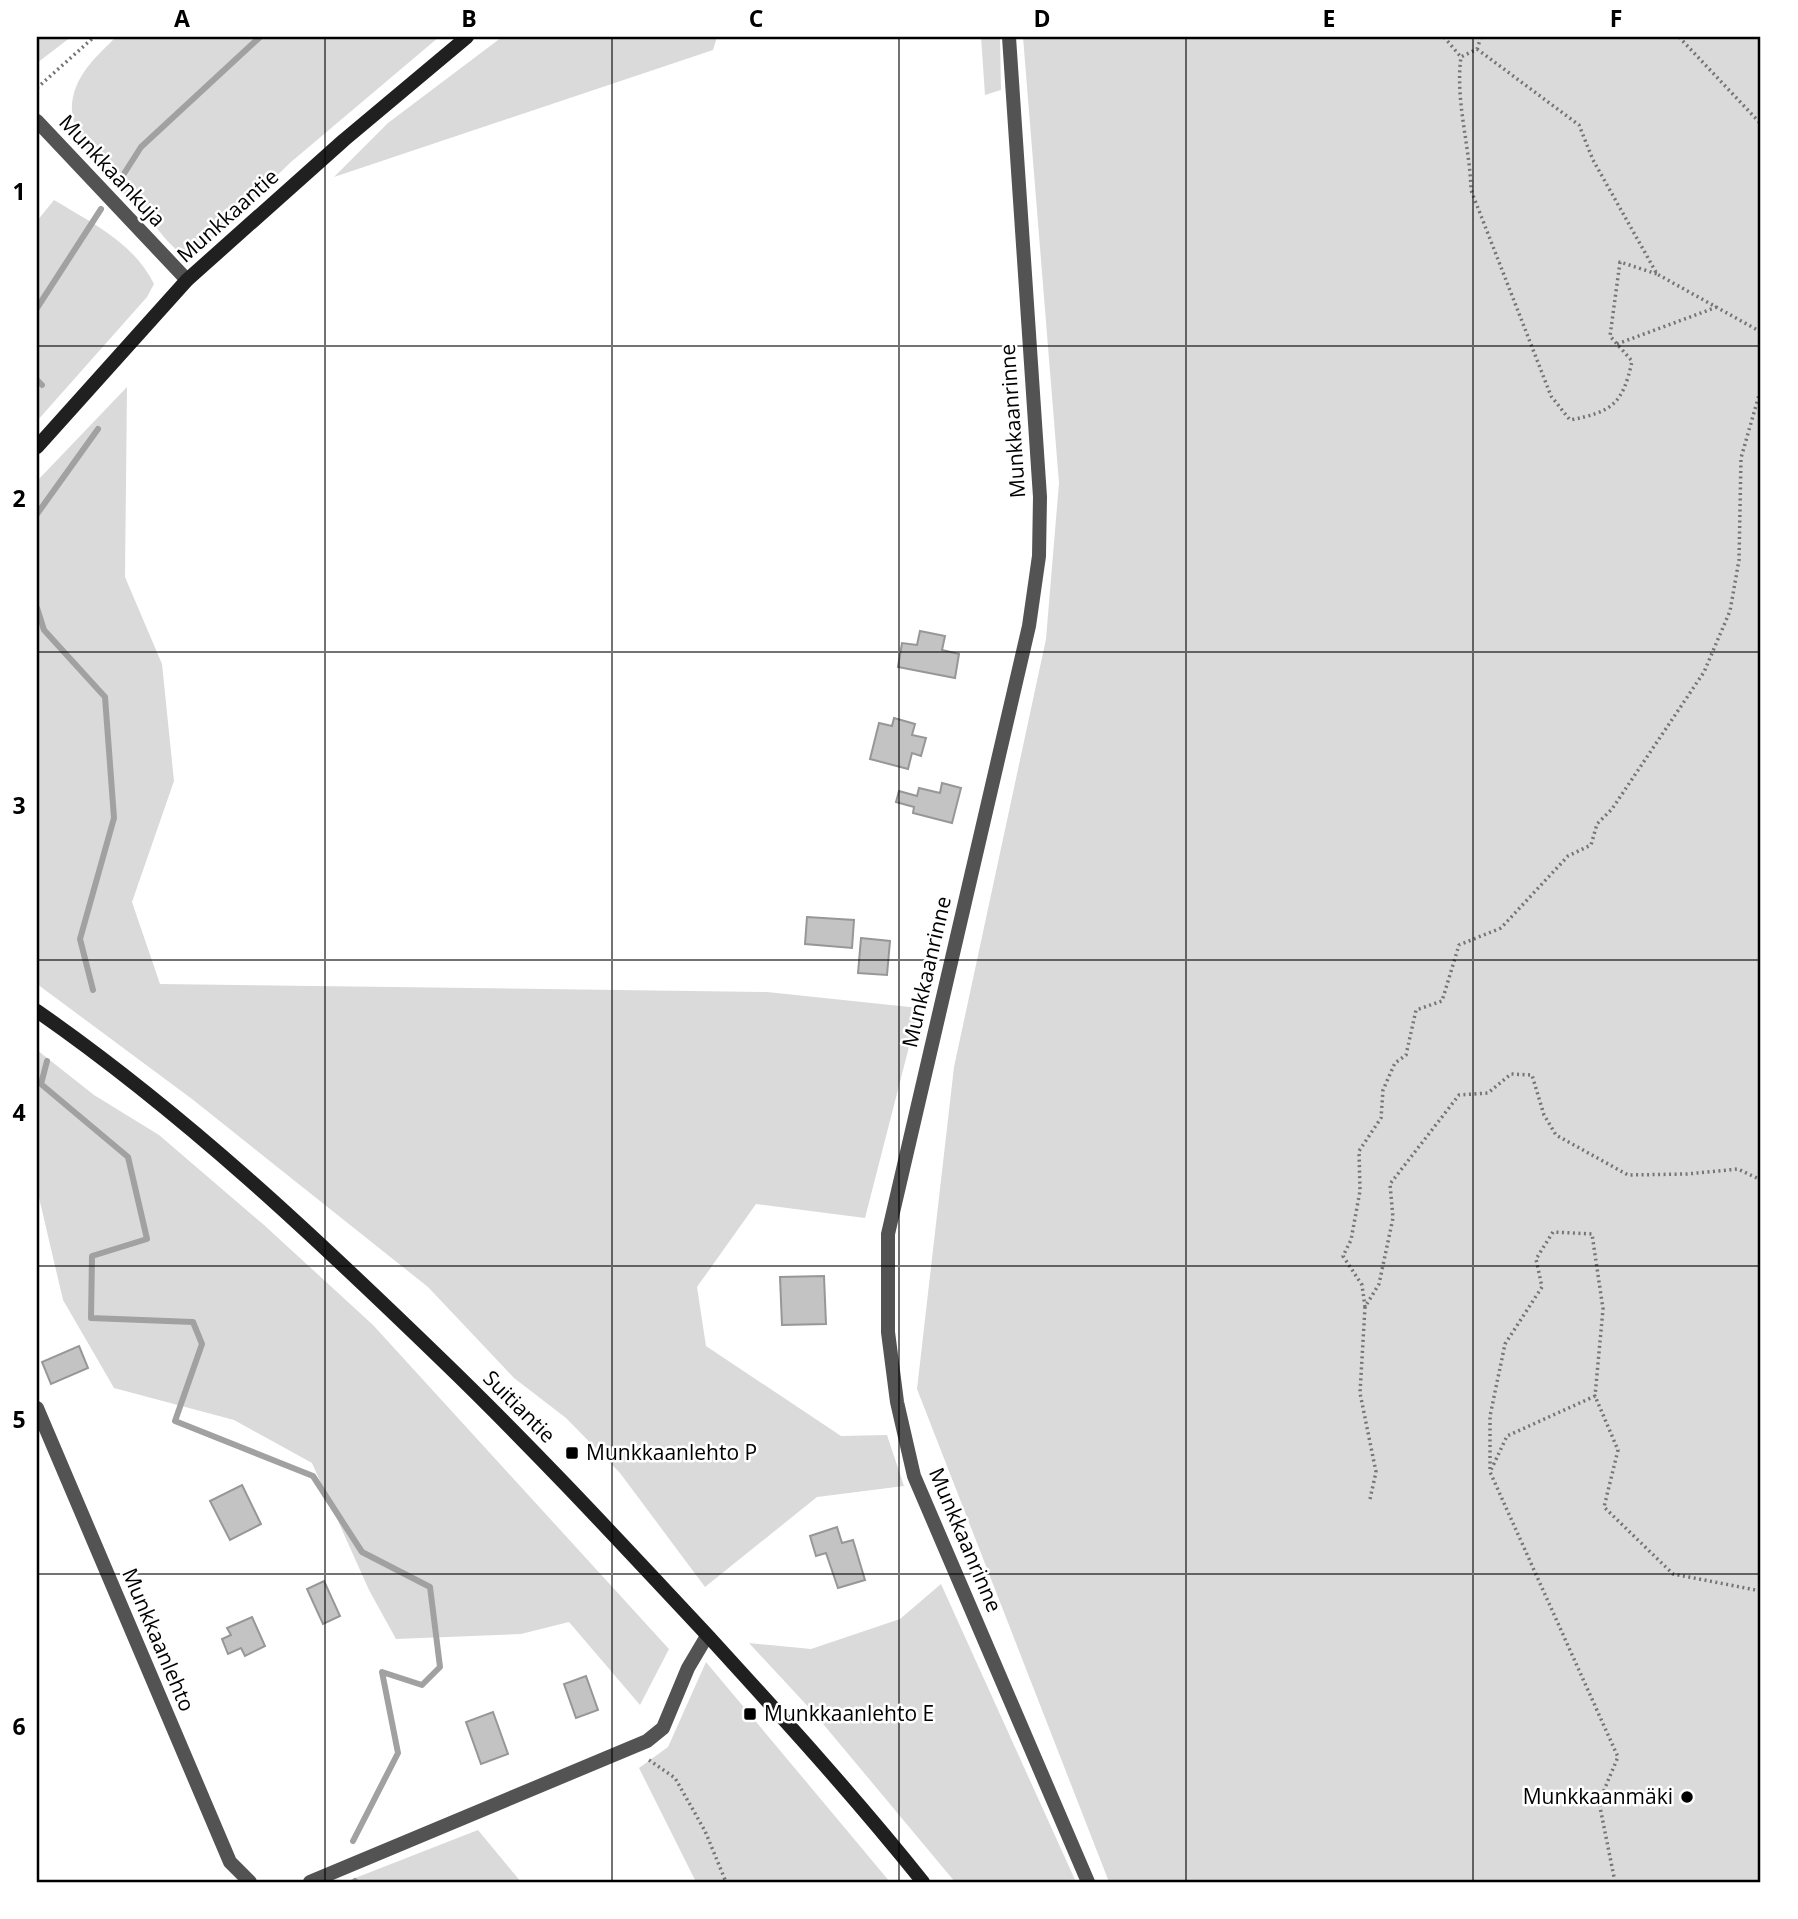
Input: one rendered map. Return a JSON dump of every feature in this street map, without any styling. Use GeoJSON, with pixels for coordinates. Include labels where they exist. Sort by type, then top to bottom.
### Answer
{"type":"FeatureCollection","features":[{"type":"Feature","properties":{"kind":"main road","name":"Munkkaantie"},"geometry":{"type":"LineString","coordinates":[[37,447],[187,280],[344,140],[467,37]]}},
{"type":"Feature","properties":{"kind":"main road","name":"Suitiantie"},"geometry":{"type":"LineString","coordinates":[[37,1012],[157,1101],[334,1255],[522,1438],[790,1724],[923,1882]]}},
{"type":"Feature","properties":{"kind":"street","name":"Munkkaanrinne"},"geometry":{"type":"LineString","coordinates":[[1009,37],[1040,497],[1039,556],[1029,626],[888,1234],[888,1332],[897,1402],[914,1476],[1088,1882]]}},
{"type":"Feature","properties":{"kind":"street","name":"Munkkaankuja"},"geometry":{"type":"LineString","coordinates":[[37,121],[187,280]]}},
{"type":"Feature","properties":{"kind":"street","name":"Munkkaanlehto"},"geometry":{"type":"LineString","coordinates":[[37,1408],[230,1862],[250,1882]]}},
{"type":"Feature","properties":{"kind":"street"},"geometry":{"type":"LineString","coordinates":[[310,1882],[647,1741],[663,1728],[688,1668],[707,1636]]}},
{"type":"Feature","properties":{"kind":"path"},"geometry":{"type":"LineString","coordinates":[[87,37],[87,43]]}},
{"type":"Feature","properties":{"kind":"path"},"geometry":{"type":"LineString","coordinates":[[37,88],[94,37]]}},
{"type":"Feature","properties":{"kind":"path"},"geometry":{"type":"LineString","coordinates":[[1444,37],[1461,57],[1458,78],[1470,163],[1471,190],[1551,396],[1570,420],[1600,414],[1626,391],[1632,361],[1610,336],[1620,262],[1657,274],[1761,331]]}},
{"type":"Feature","properties":{"kind":"path"},"geometry":{"type":"LineString","coordinates":[[1461,57],[1477,49],[1481,37]]}},
{"type":"Feature","properties":{"kind":"path"},"geometry":{"type":"LineString","coordinates":[[1679,37],[1761,124]]}},
{"type":"Feature","properties":{"kind":"path"},"geometry":{"type":"LineString","coordinates":[[1477,49],[1579,125],[1593,160],[1657,274]]}},
{"type":"Feature","properties":{"kind":"path"},"geometry":{"type":"LineString","coordinates":[[1617,344],[1717,307]]}},
{"type":"Feature","properties":{"kind":"path"},"geometry":{"type":"LineString","coordinates":[[1370,1499],[1376,1472],[1360,1393],[1365,1307],[1362,1285],[1343,1256],[1351,1240],[1360,1191],[1359,1151],[1381,1118],[1383,1090],[1395,1063],[1406,1055],[1416,1010],[1442,1001],[1459,944],[1501,928],[1568,856],[1591,845],[1597,824],[1612,809],[1704,672],[1730,611],[1739,560],[1741,458],[1761,388]]}},
{"type":"Feature","properties":{"kind":"path"},"geometry":{"type":"LineString","coordinates":[[1365,1307],[1379,1284],[1392,1218],[1390,1184],[1459,1095],[1488,1094],[1511,1074],[1532,1075],[1544,1115],[1556,1135],[1628,1175],[1686,1174],[1738,1169],[1761,1180]]}},
{"type":"Feature","properties":{"kind":"path"},"geometry":{"type":"LineString","coordinates":[[1615,1882],[1598,1802],[1618,1757],[1490,1472],[1490,1416],[1505,1344],[1542,1287],[1536,1259],[1553,1232],[1592,1234],[1603,1309],[1595,1396],[1618,1450],[1604,1507],[1673,1574],[1761,1591]]}},
{"type":"Feature","properties":{"kind":"path"},"geometry":{"type":"LineString","coordinates":[[1761,1254],[1761,1262]]}},
{"type":"Feature","properties":{"kind":"path"},"geometry":{"type":"LineString","coordinates":[[1490,1472],[1507,1436],[1595,1396]]}},
{"type":"Feature","properties":{"kind":"path"},"geometry":{"type":"LineString","coordinates":[[631,1747],[675,1778],[705,1831],[726,1882]]}},
{"type":"Feature","properties":{"kind":"shaded area"},"geometry":{"type":"Polygon","coordinates":[[[37,37],[71,37],[37,63],[37,37]]]}},
{"type":"Feature","properties":{"kind":"shaded area"},"geometry":{"type":"Polygon","coordinates":[[[116,37],[439,37],[291,162],[194,255],[184,256],[96,163],[85,147],[72,114],[73,97],[80,79],[90,64],[116,37]]]}},
{"type":"Feature","properties":{"kind":"shaded area"},"geometry":{"type":"Polygon","coordinates":[[[502,37],[717,37],[713,50],[334,177],[388,123],[502,37]]]}},
{"type":"Feature","properties":{"kind":"shaded area"},"geometry":{"type":"Polygon","coordinates":[[[981,37],[1000,37],[1001,90],[985,95],[981,37]]]}},
{"type":"Feature","properties":{"kind":"shaded area"},"geometry":{"type":"Polygon","coordinates":[[[1023,37],[1761,37],[1761,1882],[1109,1882],[917,1389],[954,1067],[1046,639],[1059,483],[1023,37]]]}},
{"type":"Feature","properties":{"kind":"shaded area"},"geometry":{"type":"Polygon","coordinates":[[[54,200],[124,245],[146,270],[154,284],[147,297],[37,421],[37,221],[54,200]]]}},
{"type":"Feature","properties":{"kind":"shaded area"},"geometry":{"type":"Polygon","coordinates":[[[127,387],[125,577],[162,664],[174,781],[132,902],[160,984],[767,992],[919,1008],[865,1218],[756,1204],[697,1287],[706,1346],[841,1436],[887,1435],[904,1486],[817,1497],[705,1587],[620,1473],[566,1418],[514,1378],[428,1287],[192,1099],[37,984],[37,481],[127,387]]]}},
{"type":"Feature","properties":{"kind":"shaded area"},"geometry":{"type":"Polygon","coordinates":[[[37,1050],[94,1095],[159,1135],[264,1225],[373,1325],[669,1649],[640,1705],[569,1622],[521,1634],[396,1639],[369,1590],[312,1463],[234,1420],[114,1388],[63,1300],[37,1189],[37,1050]]]}},
{"type":"Feature","properties":{"kind":"shaded area"},"geometry":{"type":"Polygon","coordinates":[[[941,1584],[1076,1882],[955,1882],[814,1713],[749,1643],[811,1649],[900,1619],[941,1584]]]}},
{"type":"Feature","properties":{"kind":"shaded area"},"geometry":{"type":"Polygon","coordinates":[[[706,1662],[890,1882],[696,1882],[639,1768],[668,1747],[706,1662]]]}},
{"type":"Feature","properties":{"kind":"shaded area"},"geometry":{"type":"Polygon","coordinates":[[[478,1830],[521,1882],[345,1882],[478,1830]]]}},
{"type":"Feature","properties":{"kind":"building"},"geometry":{"type":"Polygon","coordinates":[[[920,631],[945,636],[942,650],[959,654],[955,678],[898,667],[902,643],[917,645],[920,631]]]}},
{"type":"Feature","properties":{"kind":"building"},"geometry":{"type":"Polygon","coordinates":[[[894,718],[915,724],[912,735],[926,738],[921,756],[912,753],[908,769],[870,759],[879,723],[892,726],[894,718]]]}},
{"type":"Feature","properties":{"kind":"building"},"geometry":{"type":"Polygon","coordinates":[[[942,783],[961,788],[952,823],[913,813],[914,807],[896,802],[899,791],[917,796],[919,788],[940,793],[942,783]]]}},
{"type":"Feature","properties":{"kind":"building"},"geometry":{"type":"Polygon","coordinates":[[[807,917],[854,920],[852,948],[805,944],[807,917]]]}},
{"type":"Feature","properties":{"kind":"building"},"geometry":{"type":"Polygon","coordinates":[[[861,938],[890,941],[887,975],[858,973],[861,938]]]}},
{"type":"Feature","properties":{"kind":"building"},"geometry":{"type":"Polygon","coordinates":[[[824,1276],[826,1324],[782,1325],[780,1277],[824,1276]]]}},
{"type":"Feature","properties":{"kind":"building"},"geometry":{"type":"Polygon","coordinates":[[[79,1346],[88,1368],[51,1384],[42,1362],[79,1346]]]}},
{"type":"Feature","properties":{"kind":"building"},"geometry":{"type":"Polygon","coordinates":[[[242,1485],[261,1524],[230,1540],[210,1501],[242,1485]]]}},
{"type":"Feature","properties":{"kind":"building"},"geometry":{"type":"Polygon","coordinates":[[[837,1527],[842,1543],[853,1540],[865,1580],[838,1588],[826,1553],[816,1556],[810,1536],[837,1527]]]}},
{"type":"Feature","properties":{"kind":"building"},"geometry":{"type":"Polygon","coordinates":[[[324,1581],[340,1616],[323,1624],[307,1589],[324,1581]]]}},
{"type":"Feature","properties":{"kind":"building"},"geometry":{"type":"Polygon","coordinates":[[[252,1617],[265,1646],[245,1656],[241,1648],[228,1654],[222,1639],[231,1635],[227,1628],[252,1617]]]}},
{"type":"Feature","properties":{"kind":"building"},"geometry":{"type":"Polygon","coordinates":[[[586,1676],[598,1710],[576,1718],[564,1684],[586,1676]]]}},
{"type":"Feature","properties":{"kind":"building"},"geometry":{"type":"Polygon","coordinates":[[[493,1712],[508,1754],[481,1764],[466,1722],[493,1712]]]}},
{"type":"Feature","properties":{"kind":"waterway"},"geometry":{"type":"LineString","coordinates":[[120,180],[141,147],[260,37]]}},
{"type":"Feature","properties":{"kind":"waterway"},"geometry":{"type":"LineString","coordinates":[[37,308],[101,209]]}},
{"type":"Feature","properties":{"kind":"waterway"},"geometry":{"type":"LineString","coordinates":[[37,380],[42,385]]}},
{"type":"Feature","properties":{"kind":"waterway"},"geometry":{"type":"LineString","coordinates":[[37,514],[98,429]]}},
{"type":"Feature","properties":{"kind":"waterway"},"geometry":{"type":"LineString","coordinates":[[37,608],[44,630],[105,697],[114,818],[80,939],[93,990]]}},
{"type":"Feature","properties":{"kind":"waterway"},"geometry":{"type":"LineString","coordinates":[[47,1061],[41,1084],[128,1157],[147,1239],[92,1256],[91,1318],[193,1322],[202,1344],[175,1421],[313,1476],[362,1552],[430,1587],[440,1667],[422,1685],[382,1672],[398,1753],[353,1841]]}},
{"type":"Feature","properties":{"kind":"place","name":"Munkkaanlehto P"},"geometry":{"type":"Point","coordinates":[572,1453]}},
{"type":"Feature","properties":{"kind":"place","name":"Munkkaanlehto E"},"geometry":{"type":"Point","coordinates":[750,1714]}},
{"type":"Feature","properties":{"kind":"place","name":"Munkkaanmäki"},"geometry":{"type":"Point","coordinates":[1687,1797]}}]}
